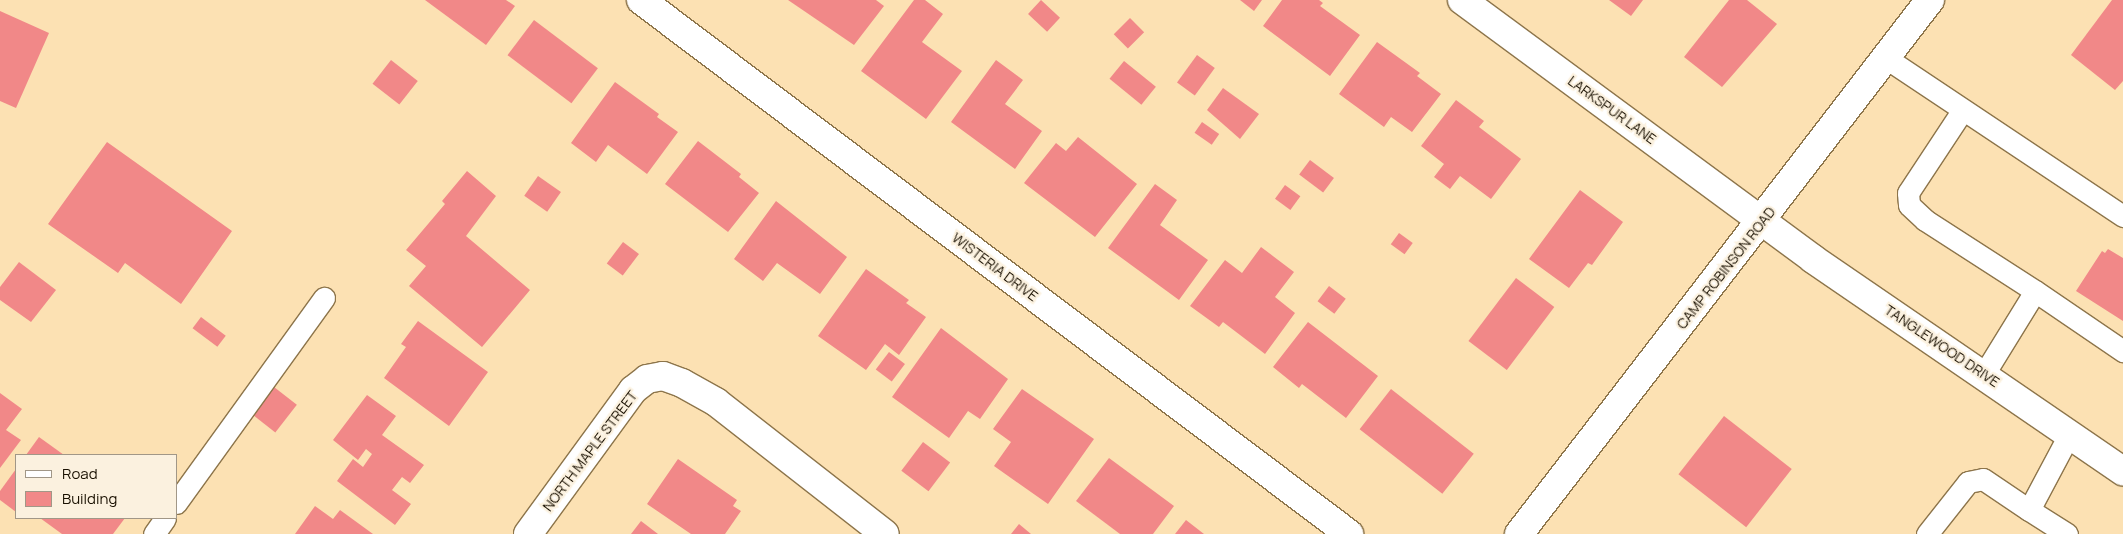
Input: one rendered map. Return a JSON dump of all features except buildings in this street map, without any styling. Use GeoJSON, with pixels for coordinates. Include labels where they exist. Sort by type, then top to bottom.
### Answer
{"type":"FeatureCollection","features":[{"type":"Feature","properties":{"kind":"street","name":"WISTERIA DRIVE"},"geometry":{"type":"LineString","coordinates":[[640,0],[1349,534]]}},
{"type":"Feature","properties":{"kind":"street","name":"LARKSPUR LANE"},"geometry":{"type":"LineString","coordinates":[[1462,0],[1762,221]]}},
{"type":"Feature","properties":{"kind":"street","name":"CAMP ROBINSON ROAD"},"geometry":{"type":"LineString","coordinates":[[1519,534],[1762,221],[1930,0]]}},
{"type":"Feature","properties":{"kind":"street","name":"TANGLEWOOD DRIVE"},"geometry":{"type":"LineString","coordinates":[[1762,221],[1813,259],[1984,374],[2123,471]]}},
{"type":"Feature","properties":{"kind":"street","name":"NORTH MAPLE STREET"},"geometry":{"type":"LineString","coordinates":[[528,534],[633,390],[647,379],[663,376],[682,383],[716,402],[885,534]]}},
{"type":"Feature","properties":{"kind":"lane"},"geometry":{"type":"LineString","coordinates":[[1886,58],[1962,111],[2123,216]]}},
{"type":"Feature","properties":{"kind":"lane"},"geometry":{"type":"LineString","coordinates":[[1962,111],[1908,193],[1909,205],[1925,220],[2123,351]]}},
{"type":"Feature","properties":{"kind":"lane"},"geometry":{"type":"LineString","coordinates":[[1984,374],[2034,291]]}},
{"type":"Feature","properties":{"kind":"lane"},"geometry":{"type":"LineString","coordinates":[[178,500],[324,298]]}},
{"type":"Feature","properties":{"kind":"lane"},"geometry":{"type":"LineString","coordinates":[[2029,510],[2070,434]]}},
{"type":"Feature","properties":{"kind":"lane"},"geometry":{"type":"LineString","coordinates":[[1927,534],[1968,482],[1983,479],[2067,534]]}},
{"type":"Feature","properties":{"kind":"lane"},"geometry":{"type":"LineString","coordinates":[[154,534],[164,519]]}}]}
